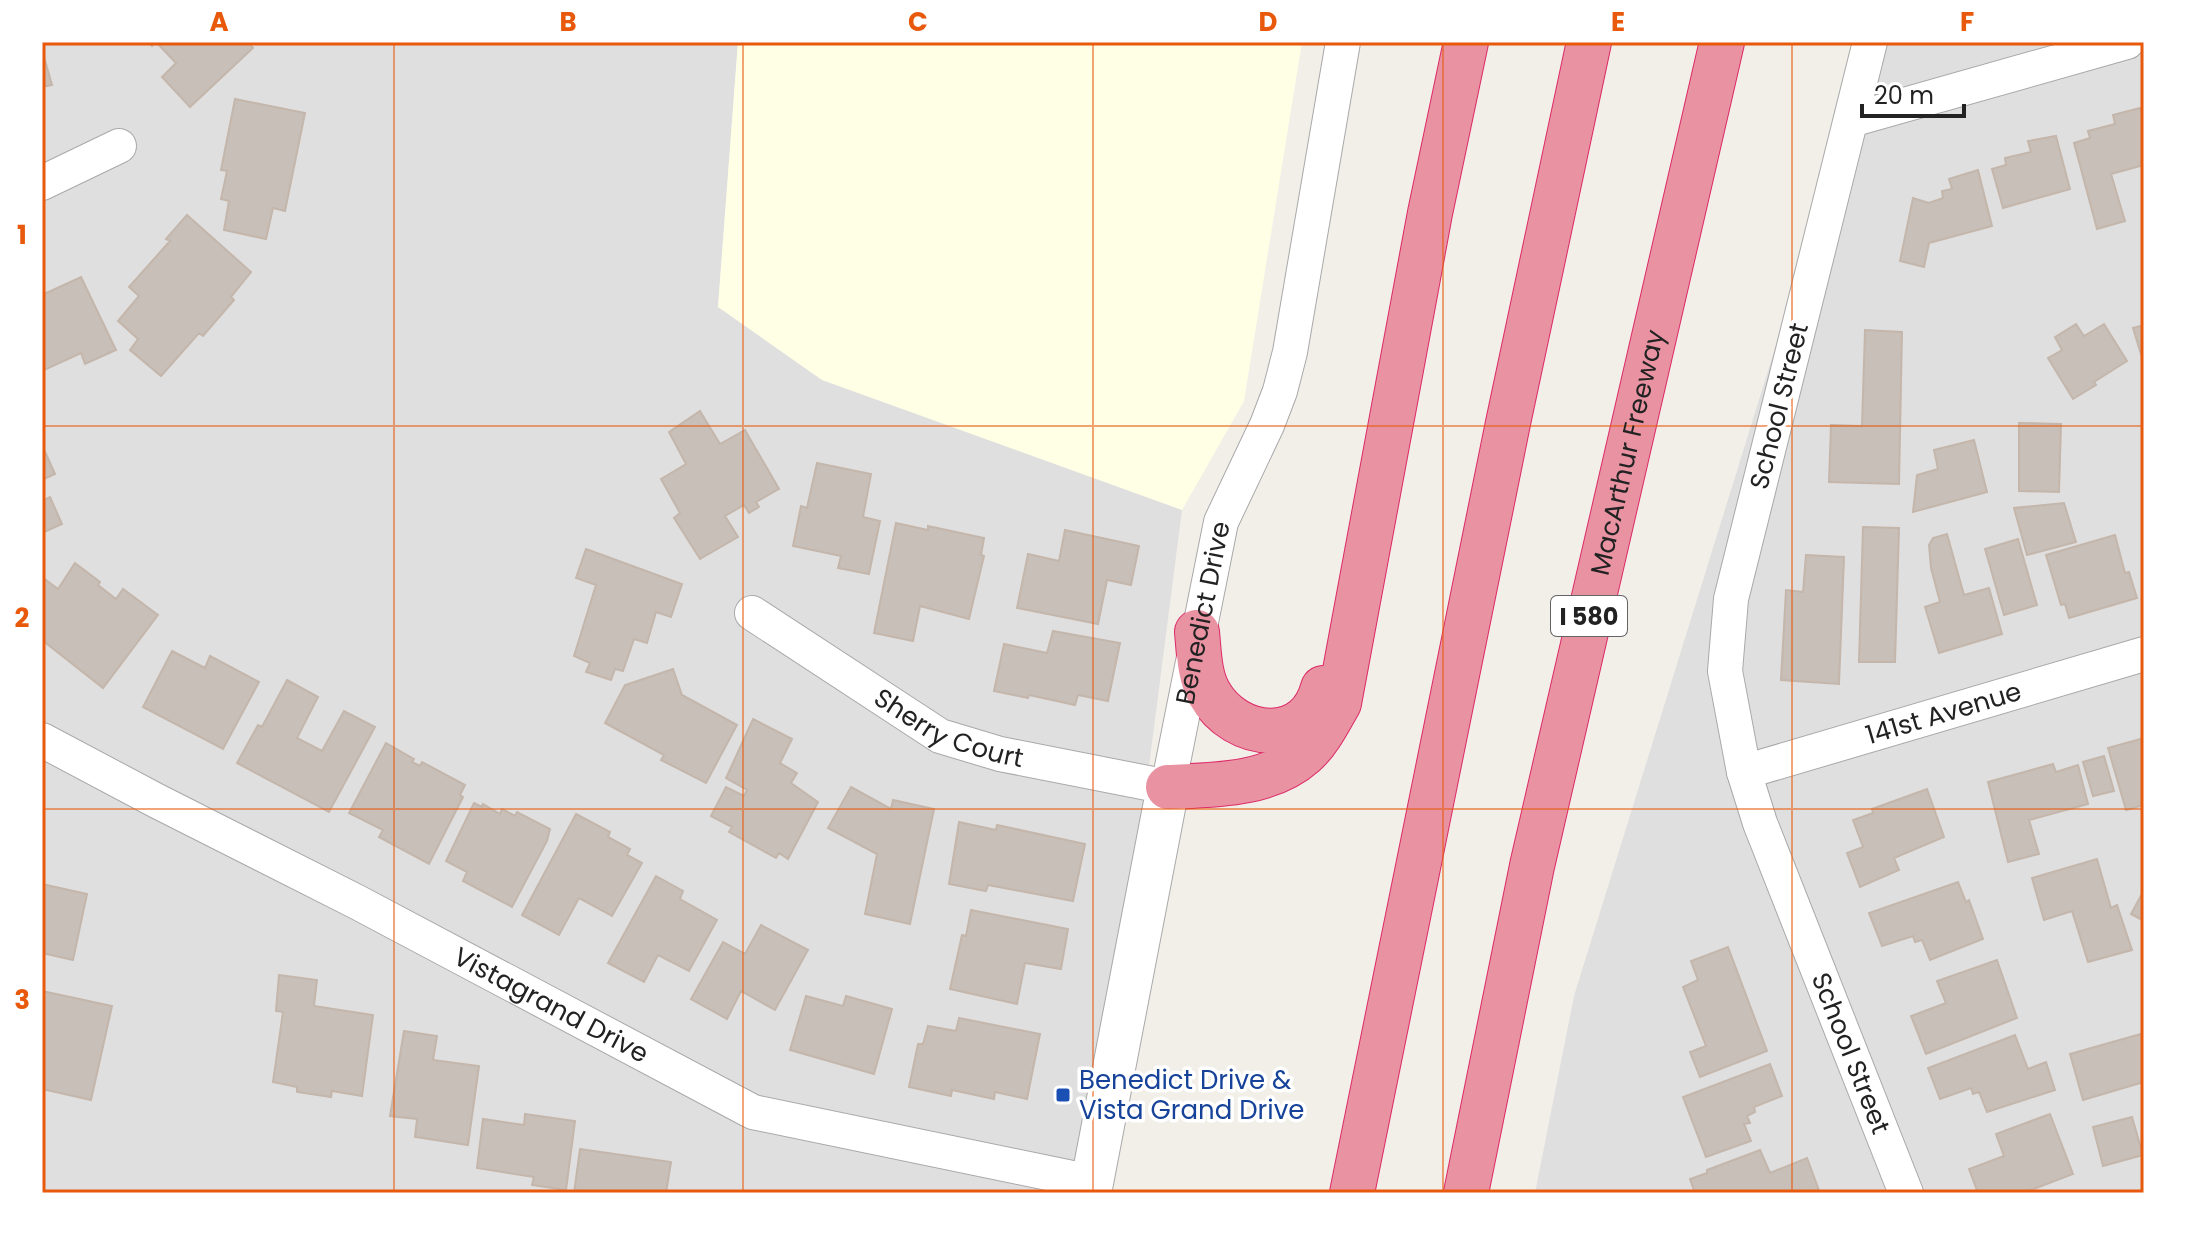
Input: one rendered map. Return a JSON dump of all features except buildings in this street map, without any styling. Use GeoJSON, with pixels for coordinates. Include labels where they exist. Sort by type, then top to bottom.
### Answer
{"type":"FeatureCollection","features":[{"type":"Feature","properties":{"kind":"highway"},"geometry":{"type":"LineString","coordinates":[[1168,787],[1246,781],[1277,770],[1304,754],[1339,703],[1372,512],[1466,42]]}},
{"type":"Feature","properties":{"kind":"highway"},"geometry":{"type":"LineString","coordinates":[[1352,1193],[1508,423],[1589,42]]}},
{"type":"Feature","properties":{"kind":"highway","name":"MacArthur Freeway"},"geometry":{"type":"LineString","coordinates":[[1466,1193],[1536,850],[1722,42]]}},
{"type":"Feature","properties":{"kind":"highway"},"geometry":{"type":"LineString","coordinates":[[1197,632],[1201,670],[1209,693],[1234,721],[1264,731],[1286,730],[1308,717],[1320,699],[1372,512]]}},
{"type":"Feature","properties":{"kind":"street","name":"Benedict Drive"},"geometry":{"type":"LineString","coordinates":[[1090,1188],[1221,522],[1267,425],[1290,352],[1343,42]]}},
{"type":"Feature","properties":{"kind":"street","name":"School Street"},"geometry":{"type":"LineString","coordinates":[[1870,42],[1731,599],[1725,671],[1744,772],[1760,823],[1906,1193]]}},
{"type":"Feature","properties":{"kind":"street"},"geometry":{"type":"LineString","coordinates":[[1851,120],[2127,42]]}},
{"type":"Feature","properties":{"kind":"street"},"geometry":{"type":"LineString","coordinates":[[42,183],[119,146]]}},
{"type":"Feature","properties":{"kind":"street","name":"Sherry Court"},"geometry":{"type":"LineString","coordinates":[[752,613],[940,736],[1000,754],[1168,787]]}},
{"type":"Feature","properties":{"kind":"street","name":"141st Avenue"},"geometry":{"type":"LineString","coordinates":[[1744,772],[2144,654]]}},
{"type":"Feature","properties":{"kind":"street","name":"Vistagrand Drive"},"geometry":{"type":"LineString","coordinates":[[42,740],[357,902],[753,1112],[1090,1188]]}},
{"type":"Feature","properties":{"kind":"shaded area"},"geometry":{"type":"Polygon","coordinates":[[[42,42],[738,42],[718,307],[1182,510],[1094,1193],[42,1193],[42,42]]]}},
{"type":"Feature","properties":{"kind":"shaded area"},"geometry":{"type":"Polygon","coordinates":[[[738,42],[1302,42],[1244,401],[1182,510],[822,380],[718,307],[738,42]]]}},
{"type":"Feature","properties":{"kind":"shaded area"},"geometry":{"type":"Polygon","coordinates":[[[1870,42],[2144,42],[2144,1193],[1535,1193],[1574,996],[1870,42]]]}},
{"type":"Feature","properties":{"kind":"place","name":"Benedict Drive & Vista Grand Drive"},"geometry":{"type":"Point","coordinates":[1063,1095]}}]}
